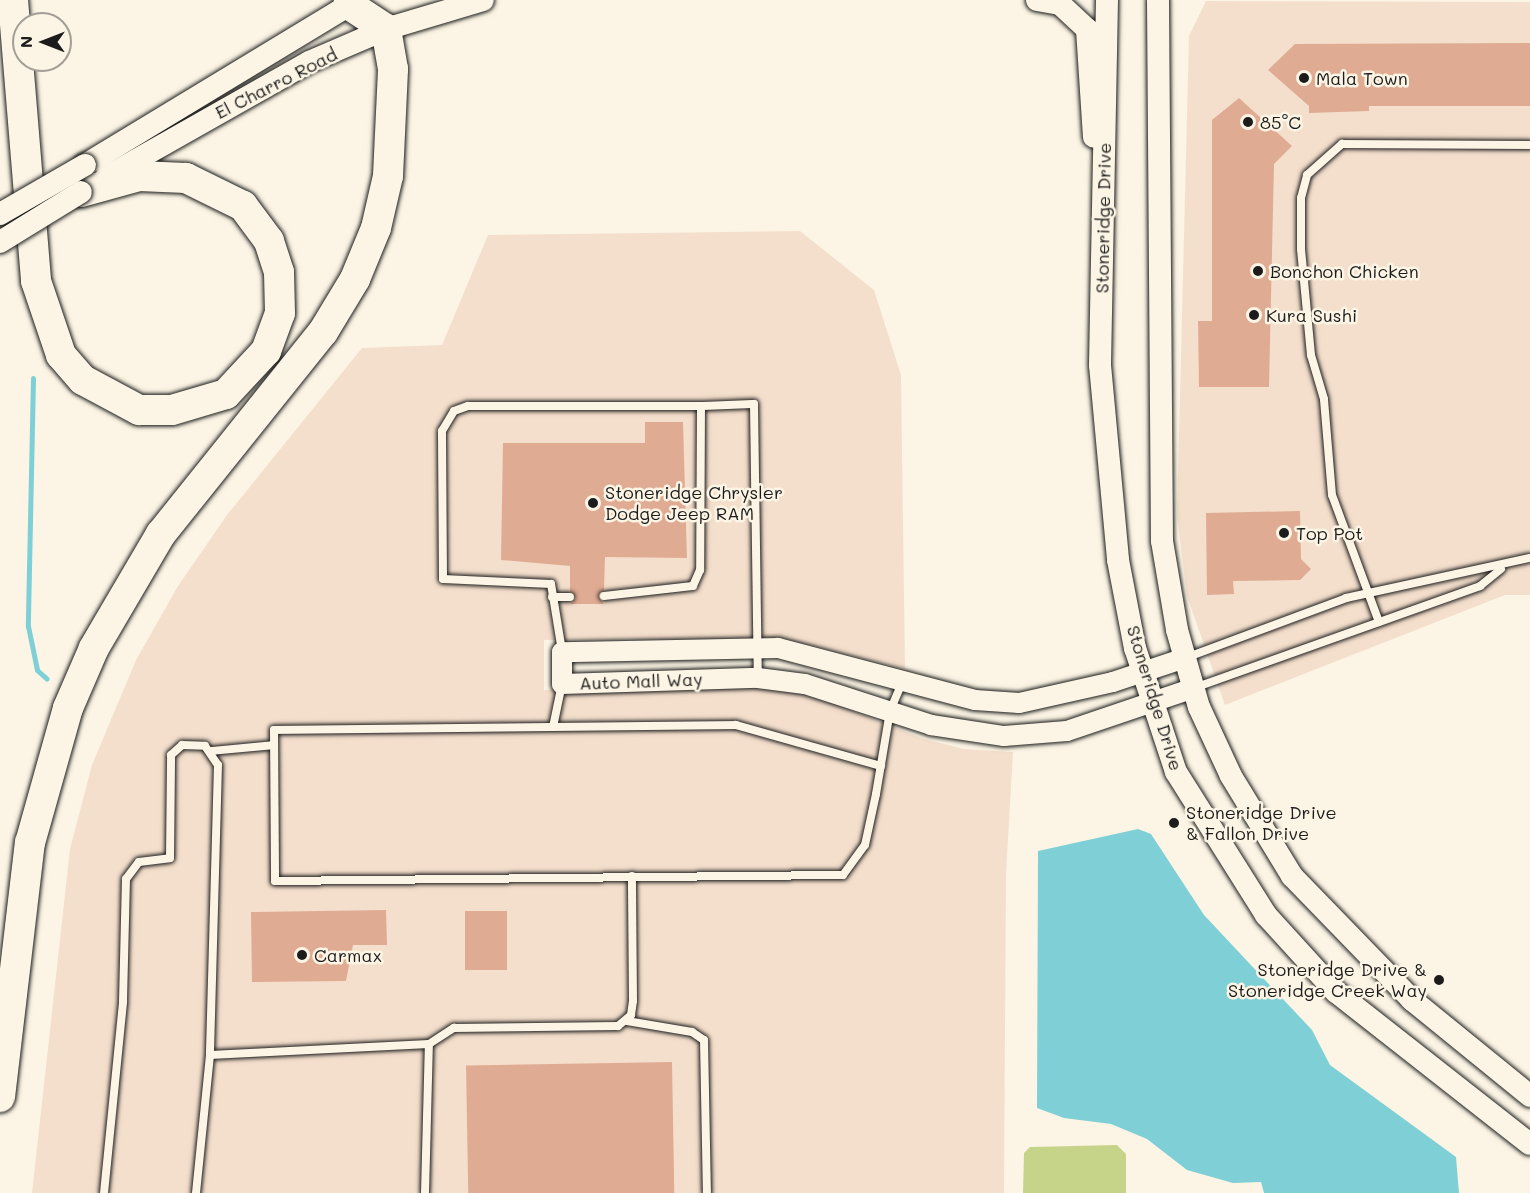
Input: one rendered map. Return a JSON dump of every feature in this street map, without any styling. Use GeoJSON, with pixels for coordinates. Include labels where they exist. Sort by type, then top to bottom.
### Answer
{"type":"FeatureCollection","features":[{"type":"Feature","properties":{"kind":"highway"},"geometry":{"type":"LineString","coordinates":[[13,0],[36,281],[61,355],[82,380],[139,410],[172,410],[226,394],[266,351],[280,313],[279,272],[269,241],[243,206],[186,178],[139,176],[83,178]]}},
{"type":"Feature","properties":{"kind":"highway"},"geometry":{"type":"LineString","coordinates":[[0,1097],[30,843],[69,708],[94,648],[161,534],[323,332],[355,279],[376,228],[388,176],[394,116],[386,28],[352,2]]}},
{"type":"Feature","properties":{"kind":"main road","name":"El Charro Road"},"geometry":{"type":"LineString","coordinates":[[0,214],[83,178],[309,62],[386,28],[483,0]]}},
{"type":"Feature","properties":{"kind":"main road"},"geometry":{"type":"LineString","coordinates":[[1037,0],[1060,4],[1087,29],[1089,106],[1102,183]]}},
{"type":"Feature","properties":{"kind":"main road","name":"Stoneridge Drive"},"geometry":{"type":"LineString","coordinates":[[1107,0],[1100,365],[1118,560],[1143,672],[1153,702],[1190,798],[1266,915],[1336,992],[1530,1144]]}},
{"type":"Feature","properties":{"kind":"main road"},"geometry":{"type":"LineString","coordinates":[[1158,0],[1162,541],[1185,658],[1194,688],[1231,776],[1292,876],[1412,1000],[1530,1096]]}},
{"type":"Feature","properties":{"kind":"main road","name":"El Charro Road"},"geometry":{"type":"LineString","coordinates":[[83,178],[352,2]]}},
{"type":"Feature","properties":{"kind":"main road"},"geometry":{"type":"LineString","coordinates":[[0,242],[83,178]]}},
{"type":"Feature","properties":{"kind":"street","name":"Auto Mall Way"},"geometry":{"type":"LineString","coordinates":[[1185,658],[1143,672],[1019,703],[975,700],[796,650],[757,648],[562,652],[562,684],[758,678],[805,684],[931,725],[1004,736],[1067,731],[1194,688]]}},
{"type":"Feature","properties":{"kind":"lane"},"geometry":{"type":"LineString","coordinates":[[1379,622],[1332,495],[1324,399],[1311,355],[1301,249],[1301,198],[1307,175],[1342,144],[1530,145]]}},
{"type":"Feature","properties":{"kind":"lane"},"geometry":{"type":"LineString","coordinates":[[562,652],[551,584],[443,579],[442,431],[454,411],[468,406],[754,404],[758,678]]}},
{"type":"Feature","properties":{"kind":"lane"},"geometry":{"type":"LineString","coordinates":[[604,596],[693,586],[700,570],[701,406]]}},
{"type":"Feature","properties":{"kind":"lane"},"geometry":{"type":"LineString","coordinates":[[1185,658],[1368,595],[1474,568],[1501,568],[1530,558]]}},
{"type":"Feature","properties":{"kind":"lane"},"geometry":{"type":"LineString","coordinates":[[1194,688],[1480,586],[1501,568]]}},
{"type":"Feature","properties":{"kind":"lane"},"geometry":{"type":"LineString","coordinates":[[552,597],[570,597]]}},
{"type":"Feature","properties":{"kind":"lane"},"geometry":{"type":"LineString","coordinates":[[881,766],[736,725],[274,730],[276,881],[843,875],[865,844],[881,766],[890,711],[903,681]]}},
{"type":"Feature","properties":{"kind":"lane"},"geometry":{"type":"LineString","coordinates":[[553,727],[562,684]]}},
{"type":"Feature","properties":{"kind":"lane"},"geometry":{"type":"LineString","coordinates":[[104,1193],[128,870],[172,853],[173,751],[182,745],[211,751],[274,745]]}},
{"type":"Feature","properties":{"kind":"lane"},"geometry":{"type":"LineString","coordinates":[[196,1193],[210,1055],[219,859],[218,765],[211,751]]}},
{"type":"Feature","properties":{"kind":"lane"},"geometry":{"type":"LineString","coordinates":[[627,1021],[633,1002],[632,876]]}},
{"type":"Feature","properties":{"kind":"lane"},"geometry":{"type":"LineString","coordinates":[[210,1055],[429,1044],[454,1028],[606,1027],[627,1021],[692,1032],[704,1040],[707,1193]]}},
{"type":"Feature","properties":{"kind":"lane"},"geometry":{"type":"LineString","coordinates":[[425,1193],[429,1044]]}},
{"type":"Feature","properties":{"kind":"shaded area"},"geometry":{"type":"Polygon","coordinates":[[[1206,1],[1530,2],[1530,595],[1505,595],[1225,705],[1187,596],[1177,515],[1189,36],[1206,1]]]}},
{"type":"Feature","properties":{"kind":"shaded area"},"geometry":{"type":"Polygon","coordinates":[[[800,231],[874,290],[901,375],[905,669],[783,638],[544,640],[544,690],[761,686],[801,691],[924,739],[964,749],[1013,752],[1006,874],[1004,1193],[32,1193],[70,849],[92,765],[136,660],[178,586],[227,515],[362,348],[442,345],[488,235],[800,231]]]}},
{"type":"Feature","properties":{"kind":"green space"},"geometry":{"type":"Polygon","coordinates":[[[1117,1145],[1126,1154],[1126,1193],[1023,1193],[1024,1153],[1030,1147],[1117,1145]]]}},
{"type":"Feature","properties":{"kind":"water"},"geometry":{"type":"Polygon","coordinates":[[[1138,829],[1151,834],[1204,915],[1312,1030],[1330,1065],[1456,1157],[1459,1193],[1264,1193],[1261,1182],[1233,1183],[1187,1170],[1147,1139],[1111,1124],[1064,1118],[1037,1108],[1038,851],[1138,829]]]}},
{"type":"Feature","properties":{"kind":"building"},"geometry":{"type":"Polygon","coordinates":[[[1530,43],[1530,106],[1369,106],[1369,111],[1309,113],[1309,106],[1268,70],[1295,44],[1530,43]]]}},
{"type":"Feature","properties":{"kind":"building"},"geometry":{"type":"Polygon","coordinates":[[[1239,98],[1292,146],[1274,164],[1269,387],[1199,387],[1198,321],[1212,321],[1212,120],[1239,98]]]}},
{"type":"Feature","properties":{"kind":"building","name":"Stoneridge Chrysler Dodge Jeep RAM"},"geometry":{"type":"Polygon","coordinates":[[[645,422],[683,422],[687,558],[605,557],[604,590],[598,596],[604,604],[570,604],[576,598],[570,591],[570,566],[501,560],[503,443],[645,443],[645,422]]]}},
{"type":"Feature","properties":{"kind":"building"},"geometry":{"type":"Polygon","coordinates":[[[1300,511],[1301,559],[1311,569],[1300,580],[1233,581],[1234,594],[1207,595],[1206,513],[1300,511]]]}},
{"type":"Feature","properties":{"kind":"building","name":"Carmax"},"geometry":{"type":"Polygon","coordinates":[[[386,910],[387,945],[353,945],[346,981],[252,982],[251,912],[386,910]]]}},
{"type":"Feature","properties":{"kind":"building"},"geometry":{"type":"Polygon","coordinates":[[[465,911],[507,911],[507,970],[465,970],[465,911]]]}},
{"type":"Feature","properties":{"kind":"building"},"geometry":{"type":"Polygon","coordinates":[[[672,1062],[674,1193],[468,1193],[466,1066],[672,1062]]]}},
{"type":"Feature","properties":{"kind":"waterway"},"geometry":{"type":"LineString","coordinates":[[33,378],[28,626],[37,670],[47,679]]}},
{"type":"Feature","properties":{"kind":"place","name":"Mala Town"},"geometry":{"type":"Point","coordinates":[1304,78]}},
{"type":"Feature","properties":{"kind":"place","name":"85°C"},"geometry":{"type":"Point","coordinates":[1248,122]}},
{"type":"Feature","properties":{"kind":"place","name":"Bonchon Chicken"},"geometry":{"type":"Point","coordinates":[1258,271]}},
{"type":"Feature","properties":{"kind":"place","name":"Kura Sushi"},"geometry":{"type":"Point","coordinates":[1254,315]}},
{"type":"Feature","properties":{"kind":"place","name":"Stoneridge Chrysler Dodge Jeep RAM"},"geometry":{"type":"Point","coordinates":[593,503]}},
{"type":"Feature","properties":{"kind":"place","name":"Top Pot"},"geometry":{"type":"Point","coordinates":[1284,533]}},
{"type":"Feature","properties":{"kind":"place","name":"Stoneridge Drive & Fallon Drive"},"geometry":{"type":"Point","coordinates":[1174,823]}},
{"type":"Feature","properties":{"kind":"place","name":"Carmax"},"geometry":{"type":"Point","coordinates":[302,955]}},
{"type":"Feature","properties":{"kind":"place","name":"Stoneridge Drive & Stoneridge Creek Way"},"geometry":{"type":"Point","coordinates":[1439,980]}}]}
